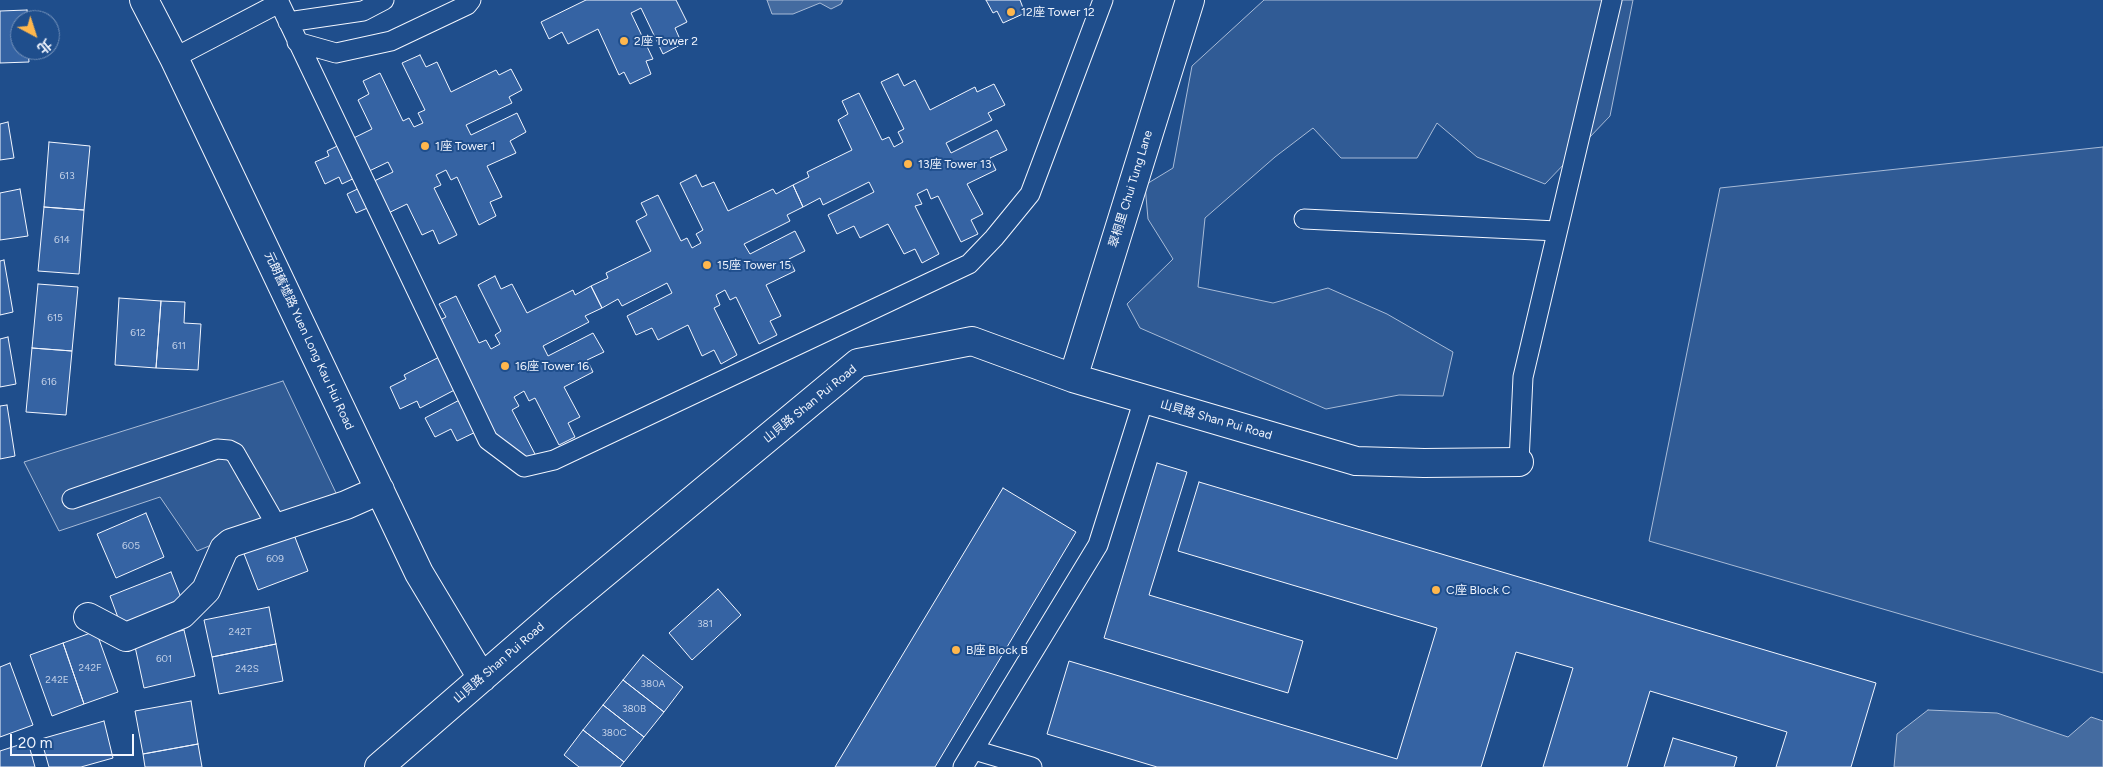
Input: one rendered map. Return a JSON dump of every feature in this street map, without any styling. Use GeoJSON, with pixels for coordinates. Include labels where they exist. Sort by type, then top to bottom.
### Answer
{"type":"FeatureCollection","features":[{"type":"Feature","properties":{"kind":"street","name":"元朗舊墟路 Yuen Long Kau Hui Road"},"geometry":{"type":"LineString","coordinates":[[144,0],[174,58],[419,573],[482,678]]}},
{"type":"Feature","properties":{"kind":"street","name":"翠桐里 Chui Tung Lane"},"geometry":{"type":"LineString","coordinates":[[1073,378],[1190,0]]}},
{"type":"Feature","properties":{"kind":"street","name":"山貝路 Shan Pui Road"},"geometry":{"type":"LineString","coordinates":[[379,767],[560,610],[858,363],[972,341],[1073,378],[1356,460],[1424,463],[1519,462]]}},
{"type":"Feature","properties":{"kind":"street"},"geometry":{"type":"LineString","coordinates":[[88,617],[126,637],[182,614],[206,590],[224,549],[231,543],[346,505],[380,490]]}},
{"type":"Feature","properties":{"kind":"lane"},"geometry":{"type":"LineString","coordinates":[[288,22],[362,11],[384,0]]}},
{"type":"Feature","properties":{"kind":"lane"},"geometry":{"type":"LineString","coordinates":[[298,42],[336,54],[391,41],[468,4],[471,0]]}},
{"type":"Feature","properties":{"kind":"lane"},"geometry":{"type":"LineString","coordinates":[[174,58],[278,1],[488,440],[524,467],[554,460],[969,264],[994,238],[1030,194],[1103,0]]}},
{"type":"Feature","properties":{"kind":"lane"},"geometry":{"type":"LineString","coordinates":[[1519,462],[1523,378],[1612,0]]}},
{"type":"Feature","properties":{"kind":"lane"},"geometry":{"type":"LineString","coordinates":[[1304,219],[1557,231]]}},
{"type":"Feature","properties":{"kind":"lane"},"geometry":{"type":"LineString","coordinates":[[963,767],[1098,544],[1144,399]]}},
{"type":"Feature","properties":{"kind":"lane"},"geometry":{"type":"LineString","coordinates":[[72,499],[216,448],[235,453],[278,528]]}},
{"type":"Feature","properties":{"kind":"lane"},"geometry":{"type":"LineString","coordinates":[[974,750],[1032,767]]}},
{"type":"Feature","properties":{"kind":"shaded area"},"geometry":{"type":"Polygon","coordinates":[[[767,0],[843,0],[841,4],[831,9],[820,3],[793,14],[772,14],[767,0]]]}},
{"type":"Feature","properties":{"kind":"shaded area"},"geometry":{"type":"Polygon","coordinates":[[[1264,0],[1633,0],[1610,116],[1545,184],[1477,157],[1437,123],[1417,158],[1341,158],[1313,128],[1275,157],[1205,218],[1198,287],[1273,303],[1328,288],[1387,314],[1453,352],[1443,396],[1399,395],[1326,409],[1140,328],[1127,304],[1173,259],[1148,219],[1145,185],[1173,168],[1192,66],[1264,0]]]}},
{"type":"Feature","properties":{"kind":"shaded area"},"geometry":{"type":"Polygon","coordinates":[[[2103,147],[2103,673],[1649,541],[1720,188],[2103,147]]]}},
{"type":"Feature","properties":{"kind":"shaded area"},"geometry":{"type":"Polygon","coordinates":[[[283,381],[336,493],[197,551],[160,497],[59,531],[24,462],[283,381]]]}},
{"type":"Feature","properties":{"kind":"shaded area"},"geometry":{"type":"Polygon","coordinates":[[[1928,710],[1997,713],[2068,737],[2091,717],[2103,721],[2103,767],[1894,767],[1897,734],[1928,710]]]}},
{"type":"Feature","properties":{"kind":"building","name":"2座 Tower 2"},"geometry":{"type":"Polygon","coordinates":[[[586,0],[676,0],[687,22],[675,28],[682,44],[663,54],[641,8],[631,13],[653,59],[646,61],[651,74],[630,84],[624,72],[619,75],[598,29],[568,44],[562,32],[549,39],[541,22],[586,0]]]}},
{"type":"Feature","properties":{"kind":"building","name":"12座 Tower 12"},"geometry":{"type":"Polygon","coordinates":[[[986,0],[1020,0],[1025,13],[1003,23],[997,11],[993,13],[986,0]]]}},
{"type":"Feature","properties":{"kind":"building"},"geometry":{"type":"Polygon","coordinates":[[[0,11],[10,11],[10,60],[29,60],[29,62],[0,63],[0,11]]]}},
{"type":"Feature","properties":{"kind":"building","name":"1座 Tower 1"},"geometry":{"type":"Polygon","coordinates":[[[420,55],[426,67],[437,62],[451,92],[496,70],[499,75],[511,69],[522,90],[509,97],[512,103],[466,125],[471,135],[517,113],[526,132],[510,141],[516,153],[487,166],[502,197],[490,202],[496,216],[479,225],[457,177],[451,180],[446,170],[436,175],[441,185],[434,188],[457,235],[439,244],[433,230],[422,235],[407,204],[378,218],[372,206],[356,213],[347,194],[393,172],[388,162],[342,184],[339,177],[325,184],[315,162],[329,156],[327,151],[372,129],[358,100],[369,94],[363,81],[380,73],[403,121],[409,118],[414,127],[423,123],[418,113],[425,110],[402,63],[420,55]]]}},
{"type":"Feature","properties":{"kind":"building","name":"13座 Tower 13"},"geometry":{"type":"Polygon","coordinates":[[[898,74],[904,86],[915,80],[930,110],[975,87],[977,92],[994,84],[1005,105],[988,113],[992,120],[946,143],[951,153],[997,130],[1007,150],[990,158],[996,170],[967,184],[983,214],[971,220],[978,234],[961,242],[938,196],[931,199],[927,189],[917,194],[922,204],[915,206],[939,254],[922,263],[915,249],[904,254],[888,224],[860,238],[854,226],[837,234],[828,215],[874,192],[869,182],[823,205],[820,198],[803,207],[793,185],[809,177],[807,172],[852,150],[838,120],[848,114],[842,101],[859,93],[882,140],[889,137],[894,147],[903,142],[898,132],[904,129],[881,82],[898,74]]]}},
{"type":"Feature","properties":{"kind":"building"},"geometry":{"type":"Polygon","coordinates":[[[8,122],[14,158],[0,160],[0,124],[8,122]]]}},
{"type":"Feature","properties":{"kind":"building"},"geometry":{"type":"Polygon","coordinates":[[[49,142],[90,146],[84,210],[44,207],[49,142]]]}},
{"type":"Feature","properties":{"kind":"building","name":"15座 Tower 15"},"geometry":{"type":"Polygon","coordinates":[[[696,175],[702,187],[714,182],[728,211],[773,189],[776,194],[793,185],[803,207],[787,215],[790,221],[744,244],[750,254],[795,231],[805,251],[789,259],[795,271],[766,285],[781,316],[770,321],[777,335],[759,344],[736,297],[730,300],[725,290],[716,295],[720,305],[714,308],[737,355],[721,364],[714,350],[702,356],[688,325],[658,340],[652,328],[636,335],[627,316],[672,293],[667,283],[622,306],[618,299],[602,308],[591,286],[608,278],[606,273],[651,251],[636,221],[647,215],[641,203],[658,195],[681,241],[687,238],[692,248],[701,243],[696,234],[703,230],[680,183],[696,175]]]}},
{"type":"Feature","properties":{"kind":"building"},"geometry":{"type":"Polygon","coordinates":[[[20,189],[28,236],[0,240],[0,193],[20,189]]]}},
{"type":"Feature","properties":{"kind":"building"},"geometry":{"type":"Polygon","coordinates":[[[44,207],[84,210],[79,274],[38,271],[44,207]]]}},
{"type":"Feature","properties":{"kind":"building"},"geometry":{"type":"Polygon","coordinates":[[[4,260],[13,312],[0,315],[0,261],[4,260]]]}},
{"type":"Feature","properties":{"kind":"building","name":"16座 Tower 16"},"geometry":{"type":"Polygon","coordinates":[[[495,276],[501,289],[512,284],[527,313],[573,290],[575,295],[591,286],[602,308],[585,316],[589,322],[543,346],[548,356],[593,333],[604,352],[587,360],[593,372],[564,387],[580,417],[568,423],[575,437],[559,445],[535,398],[529,401],[524,391],[514,397],[519,406],[512,410],[536,456],[519,465],[486,427],[457,441],[451,429],[435,437],[425,418],[471,394],[466,384],[420,408],[417,401],[400,409],[390,387],[406,379],[404,375],[449,352],[434,323],[446,317],[439,304],[456,296],[479,343],[486,340],[491,349],[500,344],[495,335],[501,331],[478,285],[495,276]]]}},
{"type":"Feature","properties":{"kind":"building"},"geometry":{"type":"Polygon","coordinates":[[[38,284],[78,287],[72,351],[32,348],[38,284]]]}},
{"type":"Feature","properties":{"kind":"building"},"geometry":{"type":"Polygon","coordinates":[[[119,298],[161,301],[156,368],[115,365],[119,298]]]}},
{"type":"Feature","properties":{"kind":"building"},"geometry":{"type":"Polygon","coordinates":[[[161,301],[185,302],[184,323],[201,324],[198,370],[156,368],[161,301]]]}},
{"type":"Feature","properties":{"kind":"building"},"geometry":{"type":"Polygon","coordinates":[[[8,337],[16,384],[0,387],[0,339],[8,337]]]}},
{"type":"Feature","properties":{"kind":"building"},"geometry":{"type":"Polygon","coordinates":[[[32,348],[72,351],[66,415],[26,412],[32,348]]]}},
{"type":"Feature","properties":{"kind":"building"},"geometry":{"type":"Polygon","coordinates":[[[7,405],[15,456],[0,459],[0,406],[7,405]]]}},
{"type":"Feature","properties":{"kind":"building"},"geometry":{"type":"Polygon","coordinates":[[[1157,463],[1187,472],[1149,595],[1303,641],[1288,693],[1104,638],[1157,463]]]}},
{"type":"Feature","properties":{"kind":"building","name":"C座 Block C"},"geometry":{"type":"Polygon","coordinates":[[[1199,482],[1876,683],[1851,767],[1776,767],[1787,732],[1650,691],[1627,767],[1543,767],[1573,668],[1516,652],[1481,767],[1157,767],[1047,734],[1069,661],[1397,759],[1437,628],[1178,551],[1199,482]]]}},
{"type":"Feature","properties":{"kind":"building","name":"B座 Block B"},"geometry":{"type":"Polygon","coordinates":[[[1003,488],[1076,532],[935,767],[835,767],[1003,488]]]}},
{"type":"Feature","properties":{"kind":"building"},"geometry":{"type":"Polygon","coordinates":[[[146,513],[164,557],[116,578],[97,534],[146,513]]]}},
{"type":"Feature","properties":{"kind":"building"},"geometry":{"type":"Polygon","coordinates":[[[291,527],[308,571],[258,590],[241,546],[291,527]]]}},
{"type":"Feature","properties":{"kind":"building"},"geometry":{"type":"Polygon","coordinates":[[[171,572],[185,608],[123,631],[110,596],[171,572]]]}},
{"type":"Feature","properties":{"kind":"building"},"geometry":{"type":"Polygon","coordinates":[[[718,589],[741,615],[692,660],[669,633],[718,589]]]}},
{"type":"Feature","properties":{"kind":"building"},"geometry":{"type":"Polygon","coordinates":[[[269,607],[276,644],[212,657],[204,620],[269,607]]]}},
{"type":"Feature","properties":{"kind":"building"},"geometry":{"type":"Polygon","coordinates":[[[184,630],[195,676],[144,688],[134,642],[184,630]]]}},
{"type":"Feature","properties":{"kind":"building"},"geometry":{"type":"Polygon","coordinates":[[[96,631],[118,692],[84,704],[63,643],[96,631]]]}},
{"type":"Feature","properties":{"kind":"building"},"geometry":{"type":"Polygon","coordinates":[[[63,643],[84,704],[52,716],[30,655],[63,643]]]}},
{"type":"Feature","properties":{"kind":"building"},"geometry":{"type":"Polygon","coordinates":[[[276,644],[283,681],[219,694],[212,657],[276,644]]]}},
{"type":"Feature","properties":{"kind":"building"},"geometry":{"type":"Polygon","coordinates":[[[643,655],[683,687],[664,712],[623,680],[643,655]]]}},
{"type":"Feature","properties":{"kind":"building"},"geometry":{"type":"Polygon","coordinates":[[[10,663],[33,725],[0,737],[0,667],[10,663]]]}},
{"type":"Feature","properties":{"kind":"building"},"geometry":{"type":"Polygon","coordinates":[[[623,680],[664,712],[644,737],[603,705],[623,680]]]}},
{"type":"Feature","properties":{"kind":"building"},"geometry":{"type":"Polygon","coordinates":[[[191,701],[198,744],[143,754],[135,711],[191,701]]]}},
{"type":"Feature","properties":{"kind":"building"},"geometry":{"type":"Polygon","coordinates":[[[603,705],[644,737],[624,762],[583,730],[603,705]]]}},
{"type":"Feature","properties":{"kind":"building"},"geometry":{"type":"Polygon","coordinates":[[[104,721],[113,758],[81,767],[49,767],[41,739],[104,721]]]}},
{"type":"Feature","properties":{"kind":"building"},"geometry":{"type":"Polygon","coordinates":[[[583,730],[624,762],[620,767],[579,767],[564,755],[583,730]]]}},
{"type":"Feature","properties":{"kind":"building"},"geometry":{"type":"Polygon","coordinates":[[[1673,738],[1737,757],[1734,767],[1664,767],[1673,738]]]}},
{"type":"Feature","properties":{"kind":"building"},"geometry":{"type":"Polygon","coordinates":[[[28,742],[35,767],[0,767],[0,751],[28,742]]]}},
{"type":"Feature","properties":{"kind":"building"},"geometry":{"type":"Polygon","coordinates":[[[198,744],[202,767],[145,767],[143,754],[198,744]]]}},
{"type":"Feature","properties":{"kind":"place","name":"12座 Tower 12"},"geometry":{"type":"Point","coordinates":[1011,12]}},
{"type":"Feature","properties":{"kind":"place","name":"2座 Tower 2"},"geometry":{"type":"Point","coordinates":[624,41]}},
{"type":"Feature","properties":{"kind":"place","name":"1座 Tower 1"},"geometry":{"type":"Point","coordinates":[425,146]}},
{"type":"Feature","properties":{"kind":"place","name":"13座 Tower 13"},"geometry":{"type":"Point","coordinates":[908,164]}},
{"type":"Feature","properties":{"kind":"place","name":"15座 Tower 15"},"geometry":{"type":"Point","coordinates":[707,265]}},
{"type":"Feature","properties":{"kind":"place","name":"16座 Tower 16"},"geometry":{"type":"Point","coordinates":[505,366]}},
{"type":"Feature","properties":{"kind":"place","name":"C座 Block C"},"geometry":{"type":"Point","coordinates":[1436,590]}},
{"type":"Feature","properties":{"kind":"place","name":"B座 Block B"},"geometry":{"type":"Point","coordinates":[956,650]}}]}
